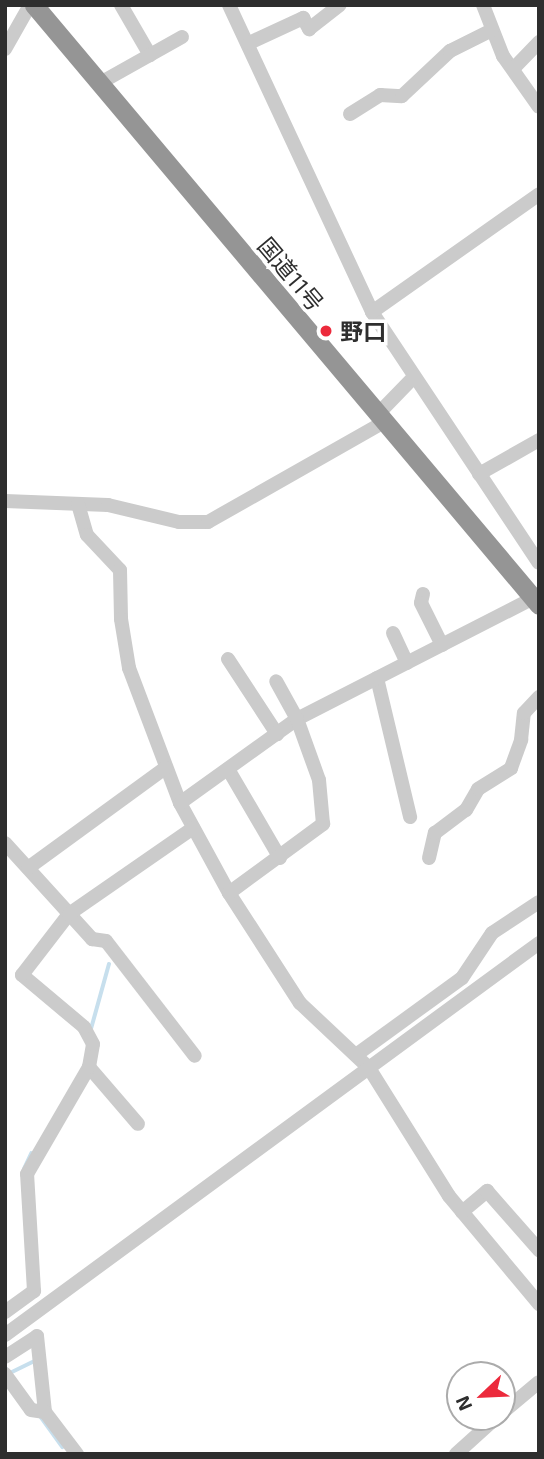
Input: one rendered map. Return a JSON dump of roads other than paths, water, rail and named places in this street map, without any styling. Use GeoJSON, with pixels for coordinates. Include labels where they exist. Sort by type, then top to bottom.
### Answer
{"type":"FeatureCollection","features":[{"type":"Feature","properties":{"kind":"highway","name":"国道11号"},"geometry":{"type":"LineString","coordinates":[[32,5],[536,602]]}},
{"type":"Feature","properties":{"kind":"street"},"geometry":{"type":"LineString","coordinates":[[5,49],[32,5]]}},
{"type":"Feature","properties":{"kind":"street"},"geometry":{"type":"LineString","coordinates":[[121,5],[150,55]]}},
{"type":"Feature","properties":{"kind":"street"},"geometry":{"type":"LineString","coordinates":[[229,5],[372,312],[539,563]]}},
{"type":"Feature","properties":{"kind":"street"},"geometry":{"type":"LineString","coordinates":[[249,43],[303,18],[309,29],[340,5]]}},
{"type":"Feature","properties":{"kind":"street"},"geometry":{"type":"LineString","coordinates":[[483,5],[492,30],[539,107]]}},
{"type":"Feature","properties":{"kind":"street"},"geometry":{"type":"LineString","coordinates":[[350,114],[380,95],[402,96],[450,51],[492,30]]}},
{"type":"Feature","properties":{"kind":"street"},"geometry":{"type":"LineString","coordinates":[[100,83],[183,37]]}},
{"type":"Feature","properties":{"kind":"street"},"geometry":{"type":"LineString","coordinates":[[514,68],[539,42]]}},
{"type":"Feature","properties":{"kind":"street"},"geometry":{"type":"LineString","coordinates":[[372,312],[539,194]]}},
{"type":"Feature","properties":{"kind":"street"},"geometry":{"type":"LineString","coordinates":[[5,501],[108,505],[179,522],[208,522],[381,418],[414,377]]}},
{"type":"Feature","properties":{"kind":"street"},"geometry":{"type":"LineString","coordinates":[[479,474],[539,440]]}},
{"type":"Feature","properties":{"kind":"street"},"geometry":{"type":"LineString","coordinates":[[78,504],[87,535],[120,570],[124,651],[180,803],[229,894],[300,1003],[369,1068],[462,1212],[539,1304]]}},
{"type":"Feature","properties":{"kind":"street"},"geometry":{"type":"LineString","coordinates":[[423,594],[421,603],[442,645]]}},
{"type":"Feature","properties":{"kind":"street"},"geometry":{"type":"LineString","coordinates":[[180,803],[298,719],[442,645],[536,602]]}},
{"type":"Feature","properties":{"kind":"street"},"geometry":{"type":"LineString","coordinates":[[393,633],[407,663]]}},
{"type":"Feature","properties":{"kind":"street"},"geometry":{"type":"LineString","coordinates":[[228,659],[277,734]]}},
{"type":"Feature","properties":{"kind":"street"},"geometry":{"type":"LineString","coordinates":[[377,678],[410,817]]}},
{"type":"Feature","properties":{"kind":"street"},"geometry":{"type":"LineString","coordinates":[[229,894],[323,824],[319,780],[298,719],[276,681]]}},
{"type":"Feature","properties":{"kind":"street"},"geometry":{"type":"LineString","coordinates":[[429,858],[435,833],[466,810],[478,789],[510,768],[521,740],[524,713],[539,696]]}},
{"type":"Feature","properties":{"kind":"street"},"geometry":{"type":"LineString","coordinates":[[28,868],[165,768]]}},
{"type":"Feature","properties":{"kind":"street"},"geometry":{"type":"LineString","coordinates":[[228,769],[280,858]]}},
{"type":"Feature","properties":{"kind":"street"},"geometry":{"type":"LineString","coordinates":[[5,1312],[34,1291],[27,1184],[30,1166],[89,1067],[93,1038],[84,1027],[22,975],[69,914],[193,828]]}},
{"type":"Feature","properties":{"kind":"street"},"geometry":{"type":"LineString","coordinates":[[5,843],[92,939],[106,941],[195,1056]]}},
{"type":"Feature","properties":{"kind":"street"},"geometry":{"type":"LineString","coordinates":[[356,1055],[462,978],[492,933],[539,902]]}},
{"type":"Feature","properties":{"kind":"street"},"geometry":{"type":"LineString","coordinates":[[77,1454],[45,1412],[37,1336],[11,1353],[6,1334],[539,943]]}},
{"type":"Feature","properties":{"kind":"street"},"geometry":{"type":"LineString","coordinates":[[89,1067],[138,1123]]}},
{"type":"Feature","properties":{"kind":"street"},"geometry":{"type":"LineString","coordinates":[[462,1212],[487,1191],[539,1250]]}},
{"type":"Feature","properties":{"kind":"street"},"geometry":{"type":"LineString","coordinates":[[5,1374],[31,1410],[45,1412]]}},
{"type":"Feature","properties":{"kind":"street"},"geometry":{"type":"LineString","coordinates":[[516,1401],[539,1382]]}},
{"type":"Feature","properties":{"kind":"street"},"geometry":{"type":"LineString","coordinates":[[456,1454],[482,1431]]}},
{"type":"Feature","properties":{"kind":"waterway"},"geometry":{"type":"LineString","coordinates":[[91,1029],[109,964]]}},
{"type":"Feature","properties":{"kind":"waterway"},"geometry":{"type":"LineString","coordinates":[[24,1169],[31,1154]]}},
{"type":"Feature","properties":{"kind":"waterway"},"geometry":{"type":"LineString","coordinates":[[5,1367],[10,1373],[35,1361]]}},
{"type":"Feature","properties":{"kind":"waterway"},"geometry":{"type":"LineString","coordinates":[[41,1417],[63,1447]]}},
{"type":"Feature","properties":{"kind":"place","name":"野口"},"geometry":{"type":"Point","coordinates":[326,331]}}]}
